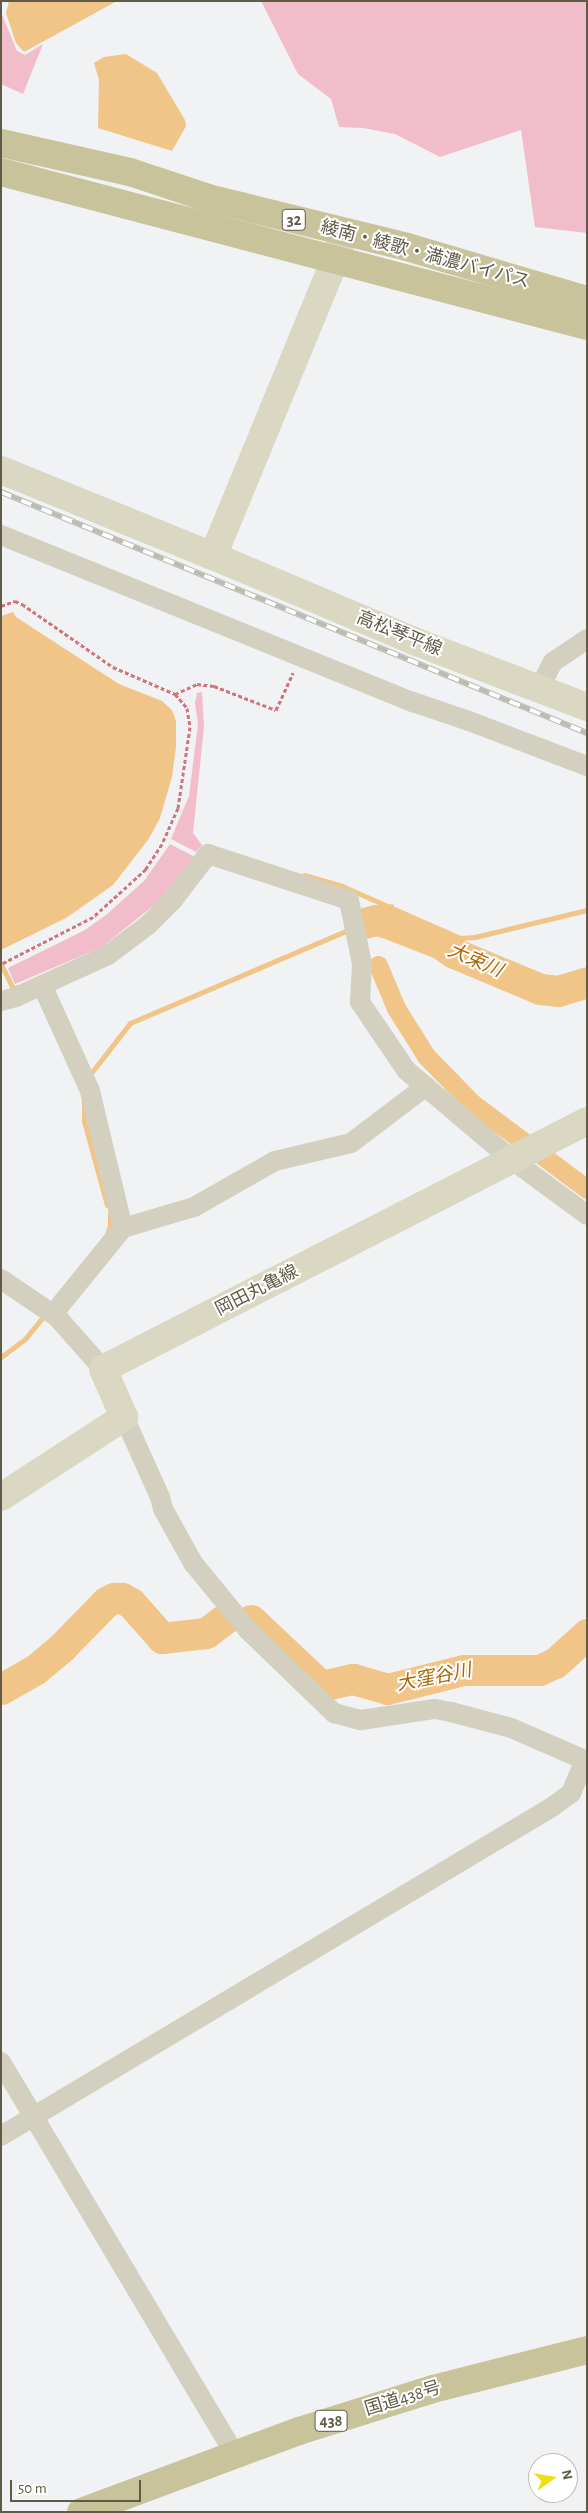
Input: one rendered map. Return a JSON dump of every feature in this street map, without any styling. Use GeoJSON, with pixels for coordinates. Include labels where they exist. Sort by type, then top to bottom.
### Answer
{"type":"FeatureCollection","features":[{"type":"Feature","properties":{"kind":"highway","name":"綾南・綾歌・満濃バイパス"},"geometry":{"type":"LineString","coordinates":[[1,143],[130,172],[208,198],[407,247],[587,300]]}},
{"type":"Feature","properties":{"kind":"highway","name":"綾南・綾歌・満濃バイパス"},"geometry":{"type":"LineString","coordinates":[[1,172],[587,326]]}},
{"type":"Feature","properties":{"kind":"highway","name":"国道438号"},"geometry":{"type":"LineString","coordinates":[[82,2512],[299,2431],[433,2388],[587,2350]]}},
{"type":"Feature","properties":{"kind":"main road"},"geometry":{"type":"LineString","coordinates":[[213,556],[335,260],[344,233]]}},
{"type":"Feature","properties":{"kind":"main road","name":"高松琴平線"},"geometry":{"type":"LineString","coordinates":[[1,470],[213,556],[414,641],[538,690],[587,707]]}},
{"type":"Feature","properties":{"kind":"main road","name":"岡田丸亀線"},"geometry":{"type":"LineString","coordinates":[[103,1369],[587,1121]]}},
{"type":"Feature","properties":{"kind":"main road"},"geometry":{"type":"LineString","coordinates":[[1,1498],[72,1452],[93,1435],[124,1417],[103,1369]]}},
{"type":"Feature","properties":{"kind":"street"},"geometry":{"type":"LineString","coordinates":[[1,535],[413,702],[587,766]]}},
{"type":"Feature","properties":{"kind":"street"},"geometry":{"type":"LineString","coordinates":[[538,690],[553,662],[587,639]]}},
{"type":"Feature","properties":{"kind":"street"},"geometry":{"type":"LineString","coordinates":[[1,1001],[108,955],[148,925],[173,900],[208,854],[349,900],[362,964],[360,1002],[406,1070],[516,1156],[587,1215]]}},
{"type":"Feature","properties":{"kind":"street"},"geometry":{"type":"LineString","coordinates":[[42,985],[86,1085],[122,1228]]}},
{"type":"Feature","properties":{"kind":"street"},"geometry":{"type":"LineString","coordinates":[[49,1312],[122,1228],[194,1207],[275,1161],[351,1144],[426,1086]]}},
{"type":"Feature","properties":{"kind":"street"},"geometry":{"type":"LineString","coordinates":[[1,1279],[49,1312],[103,1369]]}},
{"type":"Feature","properties":{"kind":"street"},"geometry":{"type":"LineString","coordinates":[[1,2136],[552,1807],[571,1793],[586,1760],[511,1728],[435,1709],[361,1720],[334,1713],[248,1630],[193,1563],[166,1517],[160,1497],[124,1417]]}},
{"type":"Feature","properties":{"kind":"street"},"geometry":{"type":"LineString","coordinates":[[3,2069],[35,2116],[235,2454]]}},
{"type":"Feature","properties":{"kind":"path"},"geometry":{"type":"LineString","coordinates":[[1,606],[15,601],[22,604],[113,667],[175,694],[186,708],[190,727],[178,808],[162,844],[146,869],[93,918],[3,963]]}},
{"type":"Feature","properties":{"kind":"path"},"geometry":{"type":"LineString","coordinates":[[175,694],[197,684],[214,686],[276,710],[300,656]]}},
{"type":"Feature","properties":{"kind":"shaded area"},"geometry":{"type":"Polygon","coordinates":[[[9,1],[117,1],[24,52],[16,43],[6,13],[9,1]]]}},
{"type":"Feature","properties":{"kind":"shaded area"},"geometry":{"type":"Polygon","coordinates":[[[261,1],[587,1],[587,233],[535,227],[521,130],[440,157],[395,134],[363,128],[339,127],[331,99],[298,74],[261,1]]]}},
{"type":"Feature","properties":{"kind":"shaded area"},"geometry":{"type":"Polygon","coordinates":[[[1,12],[17,51],[25,55],[43,44],[23,94],[1,84],[1,12]]]}},
{"type":"Feature","properties":{"kind":"shaded area"},"geometry":{"type":"Polygon","coordinates":[[[126,54],[157,73],[185,120],[186,126],[172,151],[98,128],[99,80],[94,63],[104,57],[126,54]]]}},
{"type":"Feature","properties":{"kind":"shaded area"},"geometry":{"type":"Polygon","coordinates":[[[13,612],[16,617],[119,684],[162,701],[172,710],[176,721],[176,747],[172,777],[160,818],[148,840],[113,885],[66,918],[1,950],[1,616],[13,612]]]}},
{"type":"Feature","properties":{"kind":"shaded area"},"geometry":{"type":"Polygon","coordinates":[[[202,692],[204,727],[193,833],[202,845],[196,852],[171,839],[189,796],[198,724],[195,703],[197,693],[202,692]]]}},
{"type":"Feature","properties":{"kind":"shaded area"},"geometry":{"type":"Polygon","coordinates":[[[170,844],[195,857],[159,901],[102,947],[15,984],[8,968],[85,930],[106,915],[144,881],[170,844]]]}},
{"type":"Feature","properties":{"kind":"waterway"},"geometry":{"type":"LineString","coordinates":[[304,875],[342,886],[460,938],[475,937],[587,910]]}},
{"type":"Feature","properties":{"kind":"waterway"},"geometry":{"type":"LineString","coordinates":[[385,922],[391,906]]}},
{"type":"Feature","properties":{"kind":"waterway","name":"大束川"},"geometry":{"type":"LineString","coordinates":[[364,923],[375,920],[385,922],[441,944],[454,953],[540,989],[558,991],[587,982]]}},
{"type":"Feature","properties":{"kind":"waterway"},"geometry":{"type":"LineString","coordinates":[[88,1077],[130,1023],[364,923]]}},
{"type":"Feature","properties":{"kind":"waterway"},"geometry":{"type":"LineString","coordinates":[[441,944],[460,949],[538,983],[553,985],[587,977]]}},
{"type":"Feature","properties":{"kind":"waterway"},"geometry":{"type":"LineString","coordinates":[[1,964],[13,989],[17,987]]}},
{"type":"Feature","properties":{"kind":"waterway"},"geometry":{"type":"LineString","coordinates":[[378,965],[396,1008],[426,1056],[472,1103],[587,1189]]}},
{"type":"Feature","properties":{"kind":"waterway"},"geometry":{"type":"LineString","coordinates":[[84,1095],[84,1121],[107,1205]]}},
{"type":"Feature","properties":{"kind":"waterway"},"geometry":{"type":"LineString","coordinates":[[107,1234],[110,1226],[110,1213]]}},
{"type":"Feature","properties":{"kind":"waterway"},"geometry":{"type":"LineString","coordinates":[[1,1357],[25,1339],[45,1314]]}},
{"type":"Feature","properties":{"kind":"waterway","name":"大窪谷川"},"geometry":{"type":"LineString","coordinates":[[1,1689],[36,1669],[62,1647],[106,1602],[114,1598],[122,1598],[131,1603],[162,1638],[206,1633],[226,1618]]}},
{"type":"Feature","properties":{"kind":"waterway","name":"大窪谷川"},"geometry":{"type":"LineString","coordinates":[[251,1620],[319,1684],[326,1685],[353,1679],[387,1689],[464,1670],[539,1670],[555,1663],[587,1634]]}},
{"type":"Feature","properties":{"kind":"railway"},"geometry":{"type":"LineString","coordinates":[[1,492],[587,733]]}}]}
